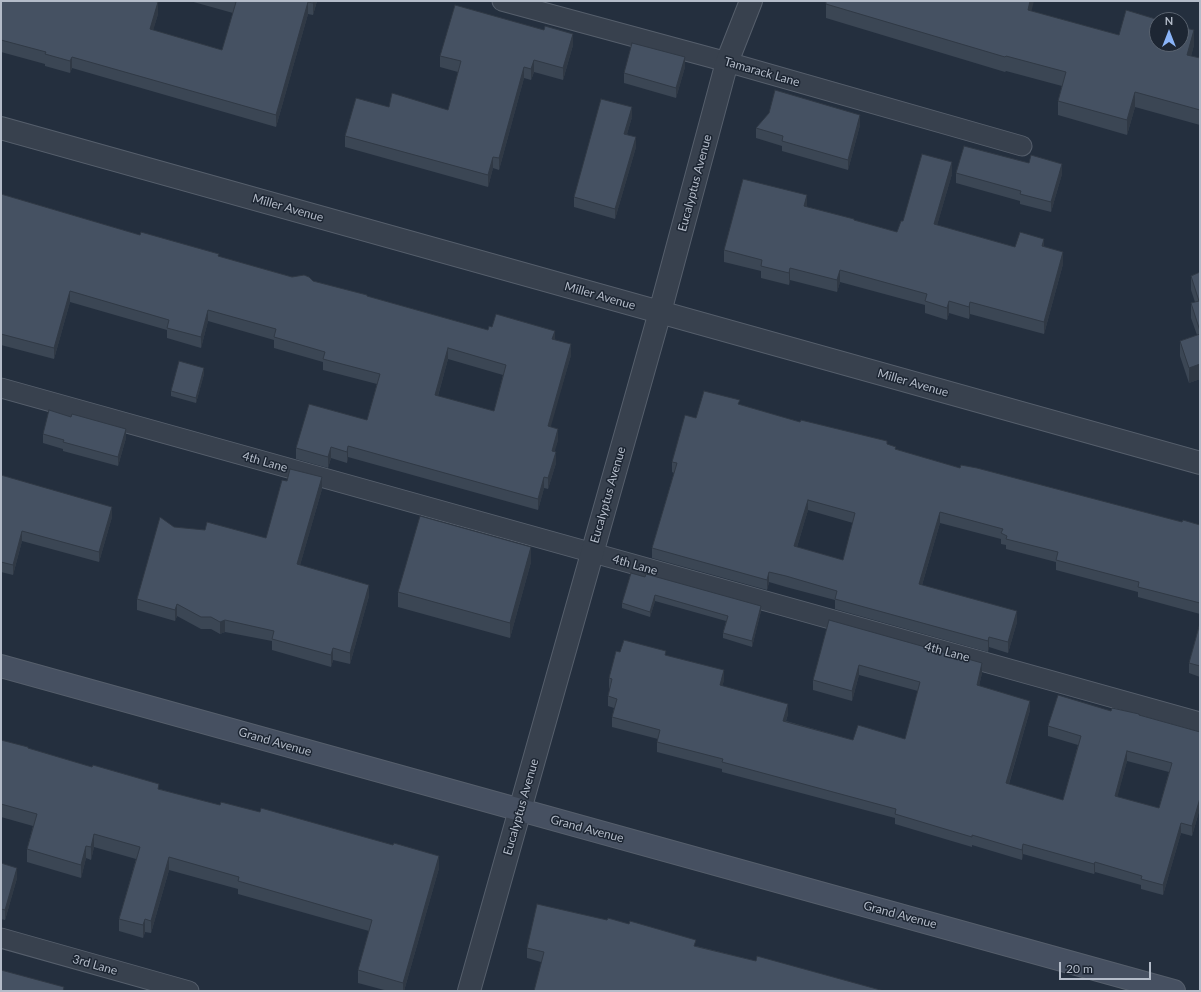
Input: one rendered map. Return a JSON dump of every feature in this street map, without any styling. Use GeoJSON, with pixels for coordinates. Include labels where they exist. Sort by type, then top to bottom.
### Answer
{"type":"FeatureCollection","features":[{"type":"Feature","properties":{"kind":"main road","name":"Grand Avenue"},"geometry":{"type":"LineString","coordinates":[[1,666],[1174,991]]}},
{"type":"Feature","properties":{"kind":"street","name":"Eucalyptus Avenue"},"geometry":{"type":"LineString","coordinates":[[469,991],[660,312],[727,62],[751,1]]}},
{"type":"Feature","properties":{"kind":"street","name":"Miller Avenue"},"geometry":{"type":"LineString","coordinates":[[1,128],[1200,463]]}},
{"type":"Feature","properties":{"kind":"lane","name":"Tamarack Lane"},"geometry":{"type":"LineString","coordinates":[[502,1],[727,62],[1022,146]]}},
{"type":"Feature","properties":{"kind":"lane","name":"4th Lane"},"geometry":{"type":"LineString","coordinates":[[1,388],[1200,722]]}},
{"type":"Feature","properties":{"kind":"lane","name":"3rd Lane"},"geometry":{"type":"LineString","coordinates":[[1,938],[189,991]]}},
{"type":"Feature","properties":{"kind":"building"},"geometry":{"type":"Polygon","coordinates":[[[1,1],[158,2],[150,29],[222,50],[236,2],[232,1],[313,1],[313,3],[308,2],[276,115],[72,57],[70,61],[45,54],[46,52],[1,40],[1,1]]]}},
{"type":"Feature","properties":{"kind":"building"},"geometry":{"type":"Polygon","coordinates":[[[826,1],[1030,1],[1028,10],[1119,35],[1126,10],[1149,17],[1149,52],[1188,52],[1187,55],[1200,58],[1200,110],[1135,92],[1127,120],[1058,101],[1066,72],[1006,56],[1005,57],[826,4],[826,1]]]}},
{"type":"Feature","properties":{"kind":"building"},"geometry":{"type":"Polygon","coordinates":[[[455,5],[544,30],[545,26],[573,34],[563,68],[534,60],[531,69],[524,67],[499,158],[493,157],[488,175],[345,136],[356,98],[389,107],[392,93],[448,110],[461,61],[440,56],[455,5]]]}},
{"type":"Feature","properties":{"kind":"building"},"geometry":{"type":"Polygon","coordinates":[[[1189,29],[1194,30],[1189,48],[1189,29]]]}},
{"type":"Feature","properties":{"kind":"building"},"geometry":{"type":"Polygon","coordinates":[[[632,43],[685,57],[676,88],[624,73],[632,43]]]}},
{"type":"Feature","properties":{"kind":"building"},"geometry":{"type":"Polygon","coordinates":[[[775,90],[860,115],[848,160],[782,141],[783,136],[756,128],[769,113],[775,90]]]}},
{"type":"Feature","properties":{"kind":"building"},"geometry":{"type":"Polygon","coordinates":[[[601,99],[632,107],[624,134],[636,137],[615,209],[574,197],[601,99]]]}},
{"type":"Feature","properties":{"kind":"building"},"geometry":{"type":"Polygon","coordinates":[[[964,146],[1029,163],[1031,155],[1062,164],[1051,202],[1020,194],[1021,191],[956,173],[964,146]]]}},
{"type":"Feature","properties":{"kind":"building"},"geometry":{"type":"Polygon","coordinates":[[[922,154],[952,162],[934,224],[1015,247],[1020,232],[1044,239],[1042,246],[1063,252],[1044,322],[970,302],[969,307],[949,301],[947,308],[925,301],[927,294],[840,270],[837,280],[790,268],[789,273],[761,266],[762,260],[724,250],[743,179],[807,195],[804,206],[897,232],[901,221],[903,221],[922,154]]]}},
{"type":"Feature","properties":{"kind":"building"},"geometry":{"type":"Polygon","coordinates":[[[1,194],[140,235],[141,232],[219,254],[218,256],[292,277],[304,275],[313,281],[488,330],[489,326],[492,327],[496,314],[555,331],[552,339],[571,344],[548,426],[558,429],[552,451],[556,452],[548,478],[544,477],[538,499],[348,446],[347,452],[331,447],[328,457],[296,448],[309,404],[367,420],[380,374],[323,359],[325,352],[274,337],[276,329],[208,310],[201,337],[167,328],[169,320],[70,291],[54,348],[1,334],[1,194]],[[448,348],[435,395],[494,411],[506,365],[448,348]]]}},
{"type":"Feature","properties":{"kind":"building"},"geometry":{"type":"Polygon","coordinates":[[[1200,272],[1200,331],[1191,303],[1199,301],[1191,276],[1200,272]]]}},
{"type":"Feature","properties":{"kind":"building"},"geometry":{"type":"Polygon","coordinates":[[[1200,334],[1200,364],[1189,368],[1180,341],[1200,334]]]}},
{"type":"Feature","properties":{"kind":"building"},"geometry":{"type":"Polygon","coordinates":[[[179,361],[204,368],[196,398],[171,391],[179,361]]]}},
{"type":"Feature","properties":{"kind":"building"},"geometry":{"type":"Polygon","coordinates":[[[704,391],[740,400],[738,404],[800,422],[801,420],[887,441],[887,444],[896,447],[895,449],[960,468],[961,465],[977,468],[1182,522],[1183,520],[1200,525],[1200,603],[1138,587],[1139,582],[1056,560],[1058,552],[1006,539],[1007,536],[1001,533],[1003,529],[940,512],[919,584],[1017,611],[1008,642],[989,637],[988,641],[835,599],[837,591],[786,576],[769,572],[767,580],[652,548],[677,463],[672,462],[685,415],[696,418],[704,391]],[[808,500],[794,546],[843,560],[855,513],[808,500]]]}},
{"type":"Feature","properties":{"kind":"building"},"geometry":{"type":"Polygon","coordinates":[[[49,410],[71,417],[72,414],[126,429],[118,457],[63,442],[64,440],[43,434],[49,410]]]}},
{"type":"Feature","properties":{"kind":"building"},"geometry":{"type":"Polygon","coordinates":[[[290,469],[322,477],[297,564],[369,585],[350,653],[333,648],[331,655],[272,639],[274,631],[225,620],[220,622],[211,617],[201,617],[177,604],[175,610],[137,599],[160,517],[174,527],[205,530],[207,522],[266,538],[282,480],[287,481],[290,469]]]}},
{"type":"Feature","properties":{"kind":"building"},"geometry":{"type":"Polygon","coordinates":[[[1,475],[112,507],[99,552],[22,531],[13,565],[1,562],[1,475]]]}},
{"type":"Feature","properties":{"kind":"building"},"geometry":{"type":"Polygon","coordinates":[[[420,516],[531,547],[510,623],[398,592],[420,516]]]}},
{"type":"Feature","properties":{"kind":"building"},"geometry":{"type":"Polygon","coordinates":[[[631,573],[645,577],[646,574],[761,606],[752,641],[723,633],[728,616],[655,595],[650,612],[622,603],[631,573]]]}},
{"type":"Feature","properties":{"kind":"building"},"geometry":{"type":"Polygon","coordinates":[[[829,620],[982,663],[977,685],[1030,701],[1006,783],[1063,800],[1081,736],[1048,726],[1058,695],[1111,711],[1112,708],[1139,714],[1200,732],[1200,798],[1192,826],[1181,823],[1163,885],[1141,879],[1142,876],[1095,862],[1094,864],[1023,844],[1022,850],[972,835],[972,837],[895,814],[896,809],[722,762],[723,759],[657,742],[660,730],[612,717],[617,699],[608,696],[612,679],[609,678],[616,651],[620,652],[624,640],[666,651],[665,655],[724,670],[720,685],[788,704],[783,721],[853,740],[858,725],[905,739],[920,682],[859,665],[852,691],[813,680],[829,620]],[[1127,751],[1115,796],[1159,808],[1172,763],[1127,751]]]}},
{"type":"Feature","properties":{"kind":"building"},"geometry":{"type":"Polygon","coordinates":[[[1200,623],[1200,666],[1189,663],[1200,623]]]}},
{"type":"Feature","properties":{"kind":"building"},"geometry":{"type":"Polygon","coordinates":[[[1,740],[92,767],[93,765],[159,784],[158,789],[220,805],[221,802],[260,812],[261,808],[393,845],[394,843],[439,856],[403,983],[358,970],[372,920],[238,881],[239,877],[169,857],[151,921],[145,919],[143,925],[119,919],[140,847],[94,834],[91,847],[86,846],[81,865],[27,849],[37,814],[1,804],[1,740]]]}},
{"type":"Feature","properties":{"kind":"building"},"geometry":{"type":"Polygon","coordinates":[[[1,863],[17,868],[5,910],[1,909],[1,863]]]}},
{"type":"Feature","properties":{"kind":"building"},"geometry":{"type":"Polygon","coordinates":[[[537,904],[607,920],[608,918],[629,924],[630,921],[696,940],[694,946],[756,961],[757,956],[884,991],[534,991],[544,952],[527,948],[537,904]]]}},
{"type":"Feature","properties":{"kind":"building"},"geometry":{"type":"Polygon","coordinates":[[[1,970],[64,987],[63,991],[1,991],[1,970]]]}}]}
